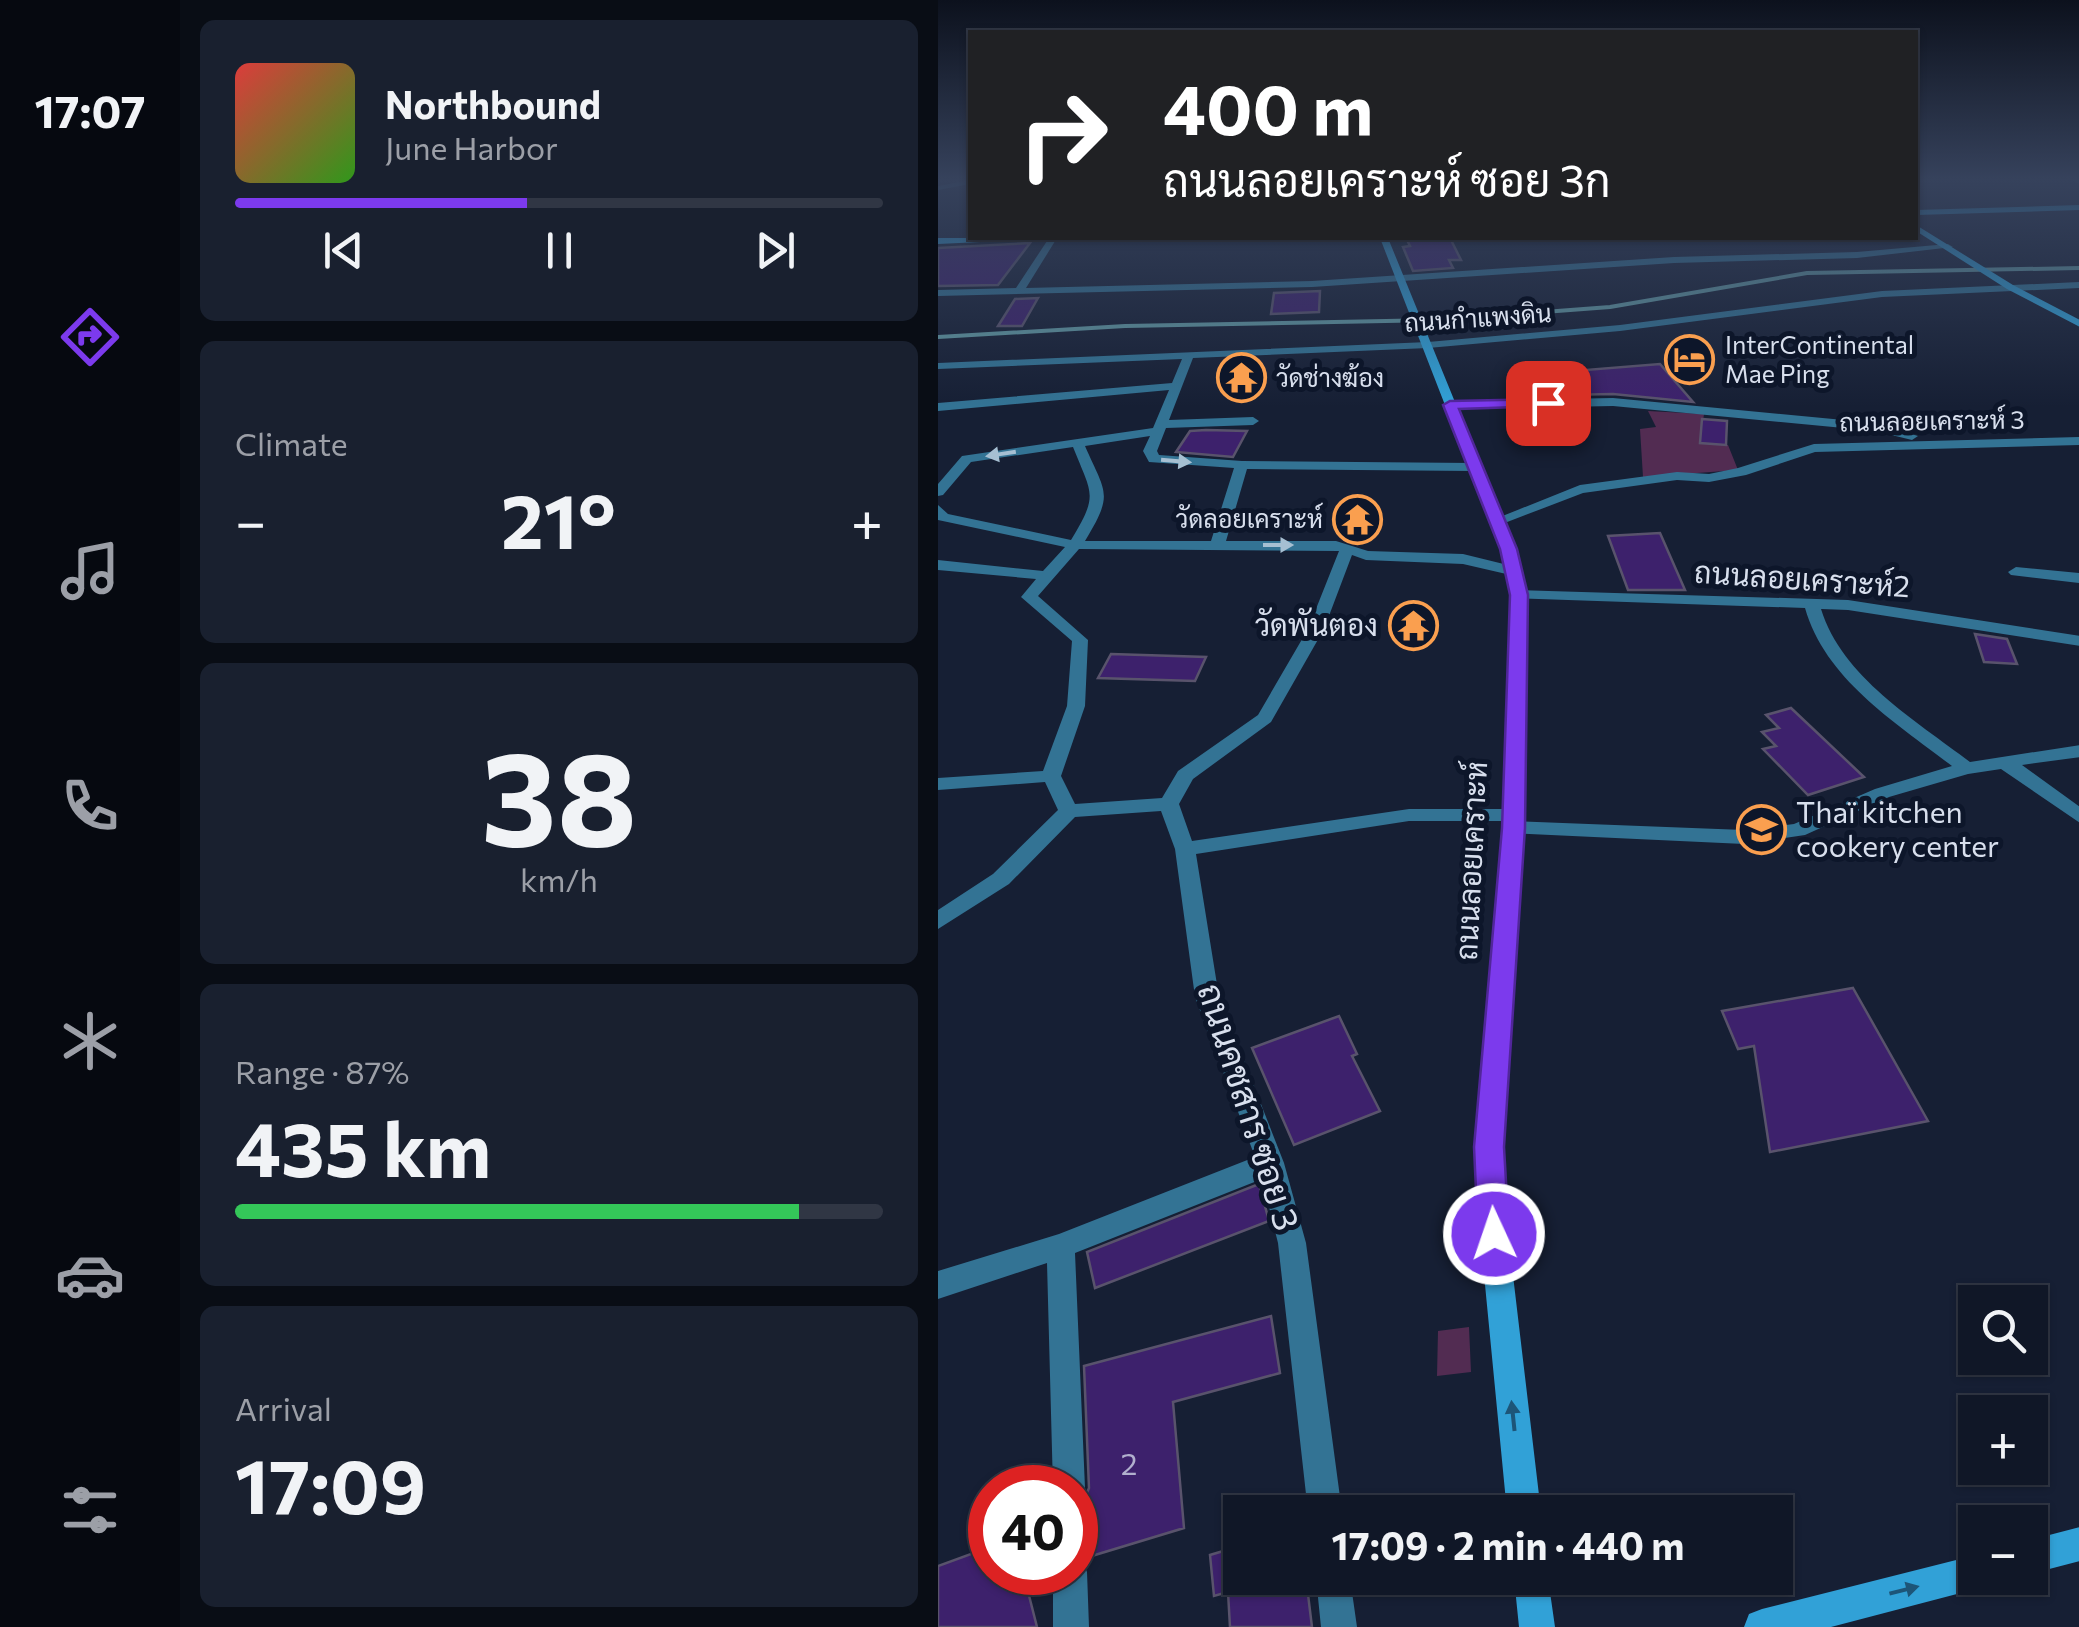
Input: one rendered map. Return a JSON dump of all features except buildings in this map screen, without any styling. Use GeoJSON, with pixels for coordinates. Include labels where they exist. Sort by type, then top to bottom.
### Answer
{"type":"FeatureCollection","features":[{"type":"Feature","properties":{"kind":"street"},"geometry":{"type":"LineString","coordinates":[[1018,292],[1041,255]]}},
{"type":"Feature","properties":{"kind":"street","name":"ถนนลอยเคราะห์"},"geometry":{"type":"LineString","coordinates":[[1391,255],[1512,560],[1519,595],[1514,822],[1489,1147],[1494,1234],[1522,1495]]}},
{"type":"Feature","properties":{"kind":"street"},"geometry":{"type":"LineString","coordinates":[[938,294],[1202,289],[1674,260],[1858,255]]}},
{"type":"Feature","properties":{"kind":"street"},"geometry":{"type":"LineString","coordinates":[[1960,255],[2080,324]]}},
{"type":"Feature","properties":{"kind":"street","name":"ถนนกำแพงดิน"},"geometry":{"type":"LineString","coordinates":[[938,366],[1188,357],[1422,329],[1620,328],[1882,294],[2080,285]]}},
{"type":"Feature","properties":{"kind":"street"},"geometry":{"type":"LineString","coordinates":[[1188,357],[1150,451],[1154,459],[1242,465],[1473,467]]}},
{"type":"Feature","properties":{"kind":"street"},"geometry":{"type":"LineString","coordinates":[[938,407],[1178,386]]}},
{"type":"Feature","properties":{"kind":"street"},"geometry":{"type":"LineString","coordinates":[[1030,398],[1030,416]]}},
{"type":"Feature","properties":{"kind":"street"},"geometry":{"type":"LineString","coordinates":[[1450,405],[1613,402],[1875,427],[1932,444]]}},
{"type":"Feature","properties":{"kind":"street"},"geometry":{"type":"LineString","coordinates":[[938,492],[968,460],[1160,427],[1253,421]]}},
{"type":"Feature","properties":{"kind":"street","name":"ถนนลอยเคราะห์ 3"},"geometry":{"type":"LineString","coordinates":[[1497,521],[1592,486],[1677,476],[1709,478],[1741,472],[1814,448],[2080,441]]}},
{"type":"Feature","properties":{"kind":"street"},"geometry":{"type":"LineString","coordinates":[[1068,811],[1051,776],[1076,706],[1080,640],[1029,597],[1075,545],[1098,509],[1099,494],[1077,442]]}},
{"type":"Feature","properties":{"kind":"street"},"geometry":{"type":"LineString","coordinates":[[1216,545],[1242,465]]}},
{"type":"Feature","properties":{"kind":"street"},"geometry":{"type":"LineString","coordinates":[[938,509],[942,517],[974,526],[1075,545],[1336,545],[1366,555],[1512,560]]}},
{"type":"Feature","properties":{"kind":"street"},"geometry":{"type":"LineString","coordinates":[[938,921],[1001,879],[1068,811],[1169,804],[1185,775],[1265,718],[1316,629],[1347,549]]}},
{"type":"Feature","properties":{"kind":"street"},"geometry":{"type":"LineString","coordinates":[[938,565],[1047,576]]}},
{"type":"Feature","properties":{"kind":"street"},"geometry":{"type":"LineString","coordinates":[[2016,572],[2080,578]]}},
{"type":"Feature","properties":{"kind":"street","name":"ถนนลอยเคราะห์2"},"geometry":{"type":"LineString","coordinates":[[1519,595],[1811,602],[1944,618],[2080,641]]}},
{"type":"Feature","properties":{"kind":"street"},"geometry":{"type":"LineString","coordinates":[[1811,602],[1823,639],[1838,658],[1905,721],[1966,768]]}},
{"type":"Feature","properties":{"kind":"street"},"geometry":{"type":"LineString","coordinates":[[1185,849],[1409,815],[1744,837],[1798,830],[1882,793],[1966,768],[2080,750]]}},
{"type":"Feature","properties":{"kind":"street"},"geometry":{"type":"LineString","coordinates":[[2006,763],[2080,818]]}},
{"type":"Feature","properties":{"kind":"street"},"geometry":{"type":"LineString","coordinates":[[938,784],[1051,776]]}},
{"type":"Feature","properties":{"kind":"street","name":"ถนนคชสาร ซอย 3"},"geometry":{"type":"LineString","coordinates":[[1169,804],[1185,849],[1207,997],[1270,1162],[1292,1243],[1323,1495]]}},
{"type":"Feature","properties":{"kind":"street"},"geometry":{"type":"LineString","coordinates":[[938,1284],[1061,1246],[1270,1162]]}},
{"type":"Feature","properties":{"kind":"street"},"geometry":{"type":"LineString","coordinates":[[1061,1246],[1068,1465]]}},
{"type":"Feature","properties":{"kind":"street"},"geometry":{"type":"LineString","coordinates":[[2048,1552],[2080,1544]]}},
{"type":"Feature","properties":{"kind":"street"},"geometry":{"type":"LineString","coordinates":[[1762,1627],[1958,1577]]}},
{"type":"Feature","properties":{"kind":"street"},"geometry":{"type":"LineString","coordinates":[[1070,1595],[1071,1627]]}},
{"type":"Feature","properties":{"kind":"street"},"geometry":{"type":"LineString","coordinates":[[1335,1595],[1340,1627]]}},
{"type":"Feature","properties":{"kind":"street"},"geometry":{"type":"LineString","coordinates":[[1533,1595],[1536,1627]]}},
{"type":"Feature","properties":{"kind":"shaded area"},"geometry":{"type":"Polygon","coordinates":[[[1648,411],[1704,414],[1700,443],[1728,445],[1738,470],[1643,477],[1640,429],[1656,427],[1648,411]]]}},
{"type":"Feature","properties":{"kind":"shaded area"},"geometry":{"type":"Polygon","coordinates":[[[1469,1327],[1471,1372],[1437,1376],[1438,1331],[1469,1327]]]}},
{"type":"Feature","properties":{"kind":"waterway"},"geometry":{"type":"LineString","coordinates":[[938,337],[1125,326],[1437,320],[1610,307],[1807,273],[2080,268]]}},
{"type":"Feature","properties":{"kind":"place","name":"InterContinental Mae Ping"},"geometry":{"type":"Point","coordinates":[1690,359]}},
{"type":"Feature","properties":{"kind":"place","name":"วัดช่างฆ้อง"},"geometry":{"type":"Point","coordinates":[1241,378]}},
{"type":"Feature","properties":{"kind":"place","name":"วัดลอยเคราะห์"},"geometry":{"type":"Point","coordinates":[1358,519]}},
{"type":"Feature","properties":{"kind":"place","name":"วัดพันตอง"},"geometry":{"type":"Point","coordinates":[1413,626]}},
{"type":"Feature","properties":{"kind":"place","name":"Thaï kitchen cookery center"},"geometry":{"type":"Point","coordinates":[1761,830]}},
{"type":"Feature","properties":{"kind":"route"},"geometry":{"type":"LineString","coordinates":[[1494,1234],[1489,1147],[1514,828],[1519,595],[1508,549],[1450,405],[1548,403]]}}]}
